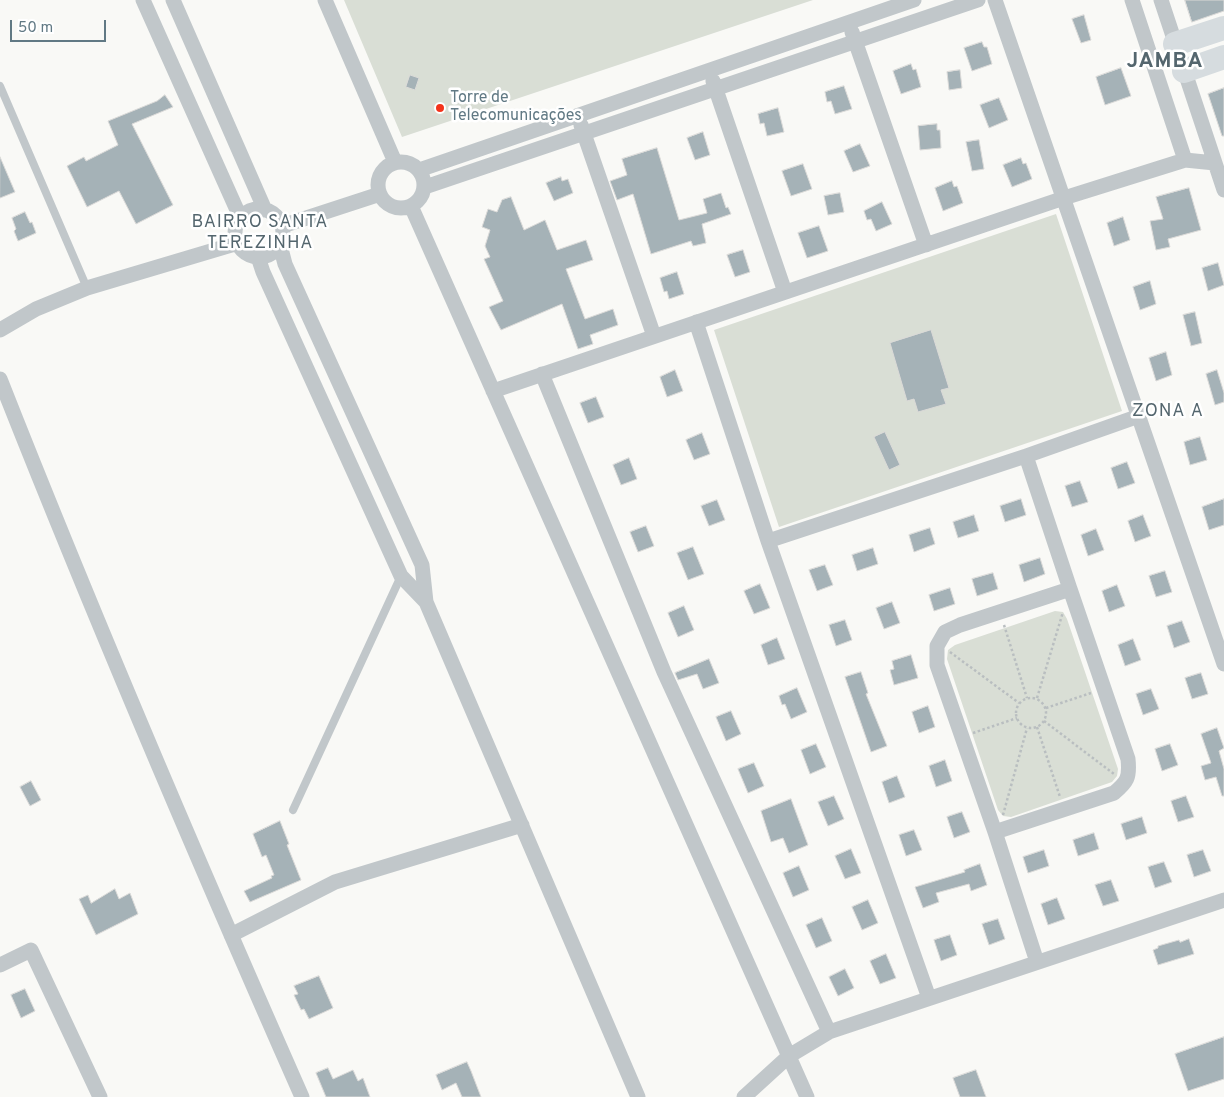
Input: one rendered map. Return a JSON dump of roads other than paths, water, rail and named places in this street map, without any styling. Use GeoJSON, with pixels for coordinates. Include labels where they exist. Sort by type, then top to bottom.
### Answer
{"type":"FeatureCollection","features":[{"type":"Feature","properties":{"kind":"main road"},"geometry":{"type":"LineString","coordinates":[[1175,44],[1224,28]]}},
{"type":"Feature","properties":{"kind":"main road"},"geometry":{"type":"LineString","coordinates":[[1184,71],[1224,57]]}},
{"type":"Feature","properties":{"kind":"street"},"geometry":{"type":"LineString","coordinates":[[143,0],[241,219]]}},
{"type":"Feature","properties":{"kind":"street"},"geometry":{"type":"LineString","coordinates":[[173,0],[266,210],[278,218],[282,226],[280,245],[271,254],[258,257],[246,253],[238,243],[236,230],[241,219],[252,211],[266,210]]}},
{"type":"Feature","properties":{"kind":"street"},"geometry":{"type":"LineString","coordinates":[[326,0],[395,162]]}},
{"type":"Feature","properties":{"kind":"street"},"geometry":{"type":"LineString","coordinates":[[419,170],[914,0]]}},
{"type":"Feature","properties":{"kind":"street"},"geometry":{"type":"LineString","coordinates":[[425,187],[978,0]]}},
{"type":"Feature","properties":{"kind":"street"},"geometry":{"type":"LineString","coordinates":[[995,0],[1224,664]]}},
{"type":"Feature","properties":{"kind":"street"},"geometry":{"type":"LineString","coordinates":[[1132,0],[1185,160]]}},
{"type":"Feature","properties":{"kind":"street"},"geometry":{"type":"LineString","coordinates":[[1160,0],[1224,190]]}},
{"type":"Feature","properties":{"kind":"street"},"geometry":{"type":"LineString","coordinates":[[848,23],[926,246]]}},
{"type":"Feature","properties":{"kind":"street"},"geometry":{"type":"LineString","coordinates":[[1149,54],[1175,44]]}},
{"type":"Feature","properties":{"kind":"street"},"geometry":{"type":"LineString","coordinates":[[709,70],[785,292]]}},
{"type":"Feature","properties":{"kind":"street"},"geometry":{"type":"LineString","coordinates":[[1158,80],[1184,71]]}},
{"type":"Feature","properties":{"kind":"street"},"geometry":{"type":"LineString","coordinates":[[578,116],[654,336]]}},
{"type":"Feature","properties":{"kind":"street"},"geometry":{"type":"LineString","coordinates":[[492,391],[1064,198],[1185,160],[1215,163]]}},
{"type":"Feature","properties":{"kind":"street"},"geometry":{"type":"LineString","coordinates":[[395,162],[409,162],[419,170],[423,175],[425,187],[420,198],[411,206],[396,208],[384,201],[378,188],[380,175],[384,169],[395,162]]}},
{"type":"Feature","properties":{"kind":"street"},"geometry":{"type":"LineString","coordinates":[[282,226],[380,194]]}},
{"type":"Feature","properties":{"kind":"street"},"geometry":{"type":"LineString","coordinates":[[411,206],[807,1097]]}},
{"type":"Feature","properties":{"kind":"street"},"geometry":{"type":"LineString","coordinates":[[0,330],[36,309],[88,288],[238,243]]}},
{"type":"Feature","properties":{"kind":"street"},"geometry":{"type":"LineString","coordinates":[[280,245],[285,264],[422,565],[426,602],[638,1097]]}},
{"type":"Feature","properties":{"kind":"street"},"geometry":{"type":"LineString","coordinates":[[258,257],[263,272],[401,576],[426,602]]}},
{"type":"Feature","properties":{"kind":"street"},"geometry":{"type":"LineString","coordinates":[[696,322],[768,541],[929,998]]}},
{"type":"Feature","properties":{"kind":"street"},"geometry":{"type":"LineString","coordinates":[[542,374],[664,672],[829,1032]]}},
{"type":"Feature","properties":{"kind":"street"},"geometry":{"type":"LineString","coordinates":[[0,379],[63,539],[302,1097]]}},
{"type":"Feature","properties":{"kind":"street"},"geometry":{"type":"LineString","coordinates":[[768,541],[1026,456],[1139,416]]}},
{"type":"Feature","properties":{"kind":"street"},"geometry":{"type":"LineString","coordinates":[[995,832],[1114,793],[1125,784],[1129,773],[1128,760],[1026,456]]}},
{"type":"Feature","properties":{"kind":"street"},"geometry":{"type":"LineString","coordinates":[[401,576],[422,565]]}},
{"type":"Feature","properties":{"kind":"street"},"geometry":{"type":"LineString","coordinates":[[1037,962],[995,832],[937,665],[937,646],[945,632],[960,625],[1070,589]]}},
{"type":"Feature","properties":{"kind":"street"},"geometry":{"type":"LineString","coordinates":[[231,935],[335,882],[522,825]]}},
{"type":"Feature","properties":{"kind":"street"},"geometry":{"type":"LineString","coordinates":[[744,1097],[789,1056],[829,1032],[1224,900]]}},
{"type":"Feature","properties":{"kind":"street"},"geometry":{"type":"LineString","coordinates":[[0,965],[31,950],[100,1097]]}},
{"type":"Feature","properties":{"kind":"lane"},"geometry":{"type":"LineString","coordinates":[[0,86],[88,288]]}},
{"type":"Feature","properties":{"kind":"lane"},"geometry":{"type":"LineString","coordinates":[[293,810],[401,576]]}},
{"type":"Feature","properties":{"kind":"place","name":"Torre de Telecomunicações"},"geometry":{"type":"Point","coordinates":[440,108]}},
{"type":"Feature","properties":{"kind":"district","name":"JAMBA"},"geometry":{"type":"Point","coordinates":[1165,63]}},
{"type":"Feature","properties":{"kind":"district","name":"BAIRRO SANTA TEREZINHA"},"geometry":{"type":"Point","coordinates":[260,233]}},
{"type":"Feature","properties":{"kind":"district","name":"ZONA A"},"geometry":{"type":"Point","coordinates":[1168,412]}}]}
